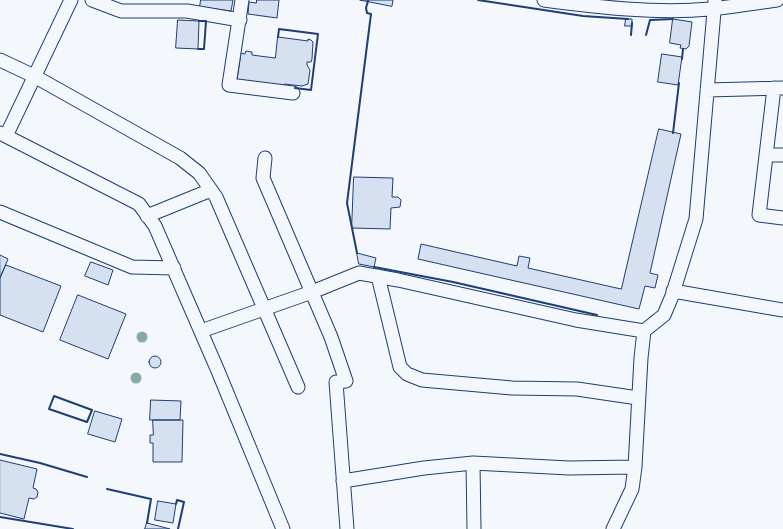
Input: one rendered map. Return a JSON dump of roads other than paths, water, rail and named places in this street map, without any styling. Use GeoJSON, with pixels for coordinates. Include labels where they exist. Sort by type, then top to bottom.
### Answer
{"type":"FeatureCollection","features":[{"type":"Feature","properties":{"kind":"street"},"geometry":{"type":"LineString","coordinates":[[71,0],[34,76],[3,134],[138,204],[155,226],[201,331],[282,529]]}},
{"type":"Feature","properties":{"kind":"street"},"geometry":{"type":"LineString","coordinates":[[92,0],[121,11],[187,11],[240,20]]}},
{"type":"Feature","properties":{"kind":"street"},"geometry":{"type":"LineString","coordinates":[[242,0],[229,85],[293,93]]}},
{"type":"Feature","properties":{"kind":"street"},"geometry":{"type":"LineString","coordinates":[[544,0],[644,4],[663,10],[715,4],[777,0]]}},
{"type":"Feature","properties":{"kind":"street"},"geometry":{"type":"LineString","coordinates":[[613,529],[632,489],[635,467],[638,398],[644,331],[664,314],[674,291],[696,219],[715,4]]}},
{"type":"Feature","properties":{"kind":"street"},"geometry":{"type":"LineString","coordinates":[[0,60],[34,76],[180,158],[199,173],[216,197],[298,388]]}},
{"type":"Feature","properties":{"kind":"street"},"geometry":{"type":"LineString","coordinates":[[707,90],[778,88],[759,214],[783,218]]}},
{"type":"Feature","properties":{"kind":"street"},"geometry":{"type":"LineString","coordinates":[[767,155],[783,155]]}},
{"type":"Feature","properties":{"kind":"street"},"geometry":{"type":"LineString","coordinates":[[265,158],[263,178],[331,337],[346,381],[336,382],[346,529]]}},
{"type":"Feature","properties":{"kind":"street"},"geometry":{"type":"LineString","coordinates":[[147,216],[210,190]]}},
{"type":"Feature","properties":{"kind":"street"},"geometry":{"type":"LineString","coordinates":[[0,212],[132,267],[174,268]]}},
{"type":"Feature","properties":{"kind":"street"},"geometry":{"type":"LineString","coordinates":[[201,331],[312,292],[359,273],[576,320],[644,331]]}},
{"type":"Feature","properties":{"kind":"street"},"geometry":{"type":"LineString","coordinates":[[378,276],[400,367],[407,374],[422,380],[512,388],[577,389],[638,398]]}},
{"type":"Feature","properties":{"kind":"street"},"geometry":{"type":"LineString","coordinates":[[674,291],[783,310]]}},
{"type":"Feature","properties":{"kind":"street"},"geometry":{"type":"LineString","coordinates":[[343,481],[424,468],[473,463],[569,468],[635,467]]}},
{"type":"Feature","properties":{"kind":"street"},"geometry":{"type":"LineString","coordinates":[[473,463],[474,529]]}}]}
